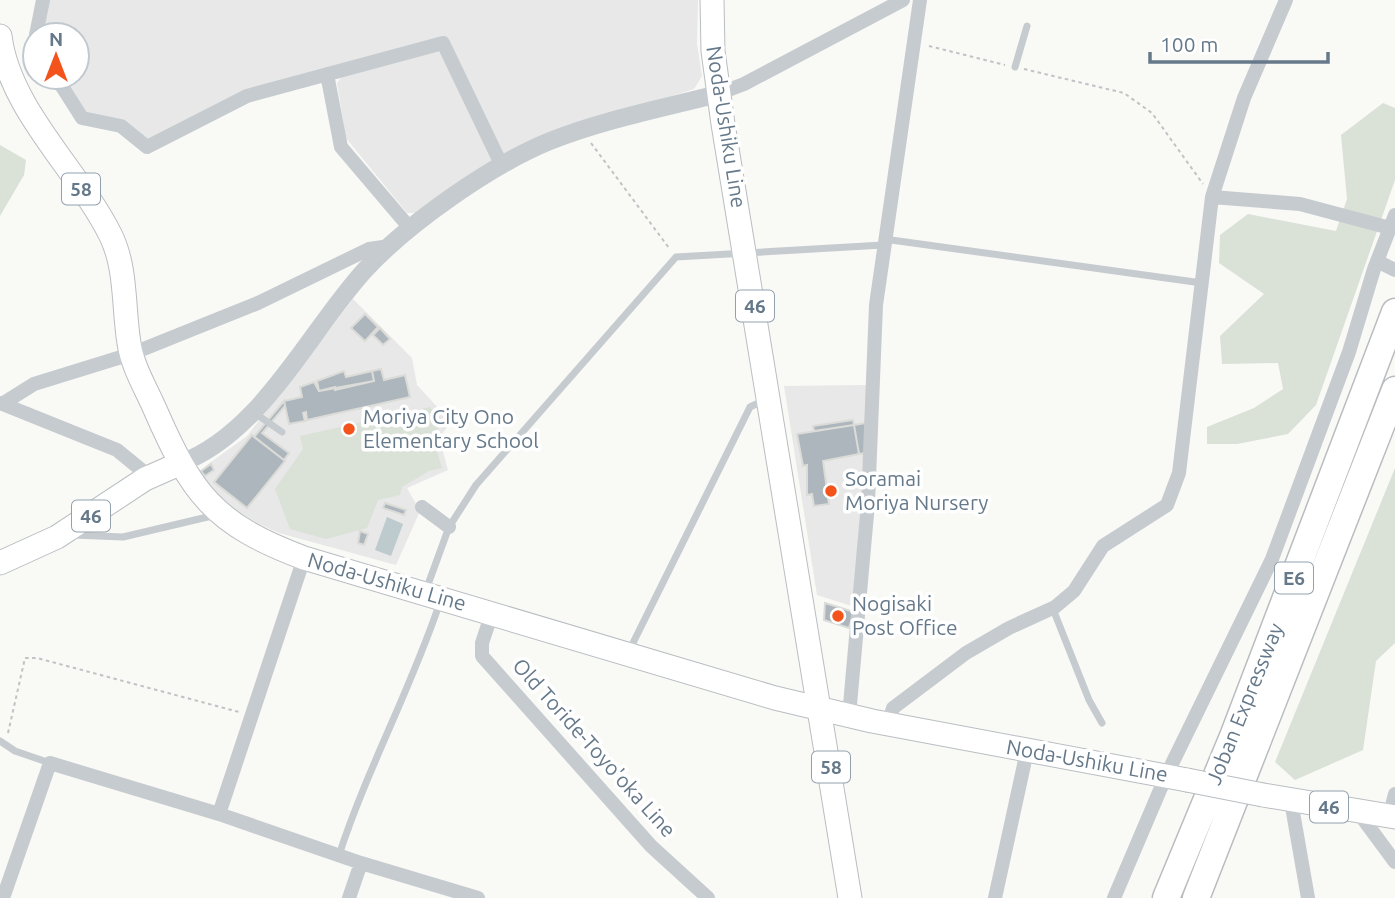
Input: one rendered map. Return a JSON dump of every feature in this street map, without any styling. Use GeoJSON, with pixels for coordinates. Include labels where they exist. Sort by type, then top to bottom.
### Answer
{"type":"FeatureCollection","features":[{"type":"Feature","properties":{"kind":"highway","name":"Joban Expressway"},"geometry":{"type":"LineString","coordinates":[[1164,898],[1249,696],[1395,312]]}},
{"type":"Feature","properties":{"kind":"highway","name":"Joban Expressway"},"geometry":{"type":"LineString","coordinates":[[1196,898],[1395,390]]}},
{"type":"Feature","properties":{"kind":"main road","name":"Noda-Ushiku Line"},"geometry":{"type":"LineString","coordinates":[[712,0],[718,94],[821,710]]}},
{"type":"Feature","properties":{"kind":"main road","name":"58"},"geometry":{"type":"LineString","coordinates":[[0,36],[16,89],[110,234],[121,264],[131,354],[179,464]]}},
{"type":"Feature","properties":{"kind":"main road","name":"Noda-Ushiku Line"},"geometry":{"type":"LineString","coordinates":[[179,464],[193,486],[219,514],[268,543],[304,558],[821,710],[1358,813],[1393,809]]}},
{"type":"Feature","properties":{"kind":"main road","name":"46"},"geometry":{"type":"LineString","coordinates":[[0,562],[62,534],[150,477],[179,464]]}},
{"type":"Feature","properties":{"kind":"main road","name":"58"},"geometry":{"type":"LineString","coordinates":[[821,710],[848,895]]}},
{"type":"Feature","properties":{"kind":"street"},"geometry":{"type":"LineString","coordinates":[[38,21],[43,0]]}},
{"type":"Feature","properties":{"kind":"street"},"geometry":{"type":"LineString","coordinates":[[179,464],[200,455],[252,411],[305,350],[338,301],[409,227],[502,166],[552,140],[718,94],[744,84],[903,0]]}},
{"type":"Feature","properties":{"kind":"street"},"geometry":{"type":"LineString","coordinates":[[849,716],[865,553],[876,305],[920,0]]}},
{"type":"Feature","properties":{"kind":"street"},"geometry":{"type":"LineString","coordinates":[[888,724],[893,708],[966,653],[1009,628],[1053,609],[1074,592],[1103,546],[1167,505],[1179,473],[1212,197],[1244,98],[1286,0]]}},
{"type":"Feature","properties":{"kind":"street"},"geometry":{"type":"LineString","coordinates":[[65,91],[82,118],[121,126],[147,147],[247,96],[443,43],[502,166]]}},
{"type":"Feature","properties":{"kind":"street"},"geometry":{"type":"LineString","coordinates":[[327,74],[341,147],[409,227]]}},
{"type":"Feature","properties":{"kind":"street"},"geometry":{"type":"LineString","coordinates":[[1114,898],[1177,778],[1272,559],[1349,352],[1386,266],[1393,222],[1300,204],[1212,197]]}},
{"type":"Feature","properties":{"kind":"street"},"geometry":{"type":"LineString","coordinates":[[1,404],[34,384],[131,354],[258,303],[369,249],[390,246]]}},
{"type":"Feature","properties":{"kind":"street"},"geometry":{"type":"LineString","coordinates":[[1,404],[117,450],[150,477]]}},
{"type":"Feature","properties":{"kind":"street"},"geometry":{"type":"LineString","coordinates":[[422,507],[449,527]]}},
{"type":"Feature","properties":{"kind":"street"},"geometry":{"type":"LineString","coordinates":[[219,814],[304,558]]}},
{"type":"Feature","properties":{"kind":"street","name":"Old Toride-Toyo'oka Line"},"geometry":{"type":"LineString","coordinates":[[492,613],[482,643],[482,656],[652,846],[708,898]]}},
{"type":"Feature","properties":{"kind":"street"},"geometry":{"type":"LineString","coordinates":[[995,898],[1027,751]]}},
{"type":"Feature","properties":{"kind":"street"},"geometry":{"type":"LineString","coordinates":[[3,898],[50,763],[219,814],[361,863],[478,898]]}},
{"type":"Feature","properties":{"kind":"street"},"geometry":{"type":"LineString","coordinates":[[1291,801],[1308,898]]}},
{"type":"Feature","properties":{"kind":"street"},"geometry":{"type":"LineString","coordinates":[[1358,813],[1395,862]]}},
{"type":"Feature","properties":{"kind":"street"},"geometry":{"type":"LineString","coordinates":[[349,898],[361,863]]}},
{"type":"Feature","properties":{"kind":"lane"},"geometry":{"type":"LineString","coordinates":[[1015,67],[1027,26]]}},
{"type":"Feature","properties":{"kind":"lane"},"geometry":{"type":"LineString","coordinates":[[339,855],[354,808],[425,650],[433,596],[449,527],[476,485],[676,257],[883,242],[1203,283]]}},
{"type":"Feature","properties":{"kind":"lane"},"geometry":{"type":"LineString","coordinates":[[628,654],[750,407],[770,398]]}},
{"type":"Feature","properties":{"kind":"lane"},"geometry":{"type":"LineString","coordinates":[[252,411],[282,432]]}},
{"type":"Feature","properties":{"kind":"lane"},"geometry":{"type":"LineString","coordinates":[[62,534],[123,537],[219,514]]}},
{"type":"Feature","properties":{"kind":"lane"},"geometry":{"type":"LineString","coordinates":[[1053,609],[1089,700],[1102,723]]}},
{"type":"Feature","properties":{"kind":"lane"},"geometry":{"type":"LineString","coordinates":[[3,743],[15,751],[50,763]]}},
{"type":"Feature","properties":{"kind":"path"},"geometry":{"type":"LineString","coordinates":[[914,42],[1124,93],[1152,113],[1212,197]]}},
{"type":"Feature","properties":{"kind":"path"},"geometry":{"type":"LineString","coordinates":[[582,131],[676,257]]}},
{"type":"Feature","properties":{"kind":"path"},"geometry":{"type":"LineString","coordinates":[[3,743],[25,658],[37,658],[252,715]]}},
{"type":"Feature","properties":{"kind":"shaded area"},"geometry":{"type":"Polygon","coordinates":[[[43,0],[698,0],[697,44],[702,76],[694,89],[579,125],[497,161],[415,213],[407,213],[346,138],[337,83],[341,78],[247,96],[147,147],[121,126],[82,118],[65,91],[91,91],[91,21],[39,21],[43,0]]]}},
{"type":"Feature","properties":{"kind":"shaded area"},"geometry":{"type":"Polygon","coordinates":[[[1383,103],[1395,108],[1395,180],[1316,405],[1288,434],[1237,444],[1207,444],[1207,427],[1254,408],[1283,389],[1278,363],[1222,364],[1220,336],[1264,294],[1219,263],[1220,235],[1248,214],[1336,231],[1347,199],[1341,135],[1383,103]]]}},
{"type":"Feature","properties":{"kind":"shaded area"},"geometry":{"type":"Polygon","coordinates":[[[0,145],[26,160],[24,175],[0,216],[0,145]]]}},
{"type":"Feature","properties":{"kind":"shaded area","name":"Moriya City Ono Elementary School"},"geometry":{"type":"Polygon","coordinates":[[[353,299],[412,358],[417,385],[451,422],[439,438],[448,470],[407,488],[420,511],[396,565],[279,533],[242,516],[211,493],[197,475],[247,436],[353,299]]]}},
{"type":"Feature","properties":{"kind":"shaded area","name":"Soramai Moriya Nursery"},"geometry":{"type":"Polygon","coordinates":[[[867,385],[855,607],[817,595],[784,386],[867,385]]]}},
{"type":"Feature","properties":{"kind":"shaded area"},"geometry":{"type":"Polygon","coordinates":[[[430,407],[441,422],[433,439],[442,468],[429,471],[402,487],[400,495],[378,500],[367,528],[326,539],[290,529],[275,489],[303,449],[300,436],[430,407]]]}},
{"type":"Feature","properties":{"kind":"shaded area"},"geometry":{"type":"Polygon","coordinates":[[[1395,468],[1395,643],[1376,661],[1363,750],[1295,780],[1275,762],[1395,468]]]}},
{"type":"Feature","properties":{"kind":"shaded area"},"geometry":{"type":"Polygon","coordinates":[[[387,517],[403,524],[391,556],[375,550],[387,517]]]}},
{"type":"Feature","properties":{"kind":"building"},"geometry":{"type":"Polygon","coordinates":[[[365,314],[378,327],[365,341],[351,328],[365,314]]]}},
{"type":"Feature","properties":{"kind":"building"},"geometry":{"type":"Polygon","coordinates":[[[380,328],[390,339],[383,345],[373,335],[380,328]]]}},
{"type":"Feature","properties":{"kind":"building"},"geometry":{"type":"Polygon","coordinates":[[[381,369],[384,380],[405,375],[410,397],[307,420],[306,412],[303,413],[305,421],[289,424],[284,401],[302,397],[300,387],[314,382],[319,391],[335,387],[335,390],[374,381],[372,371],[381,369]]]}},
{"type":"Feature","properties":{"kind":"building"},"geometry":{"type":"Polygon","coordinates":[[[344,371],[346,377],[372,371],[374,381],[319,391],[317,381],[344,371]]]}},
{"type":"Feature","properties":{"kind":"building"},"geometry":{"type":"Polygon","coordinates":[[[284,401],[285,406],[262,433],[289,453],[284,460],[254,437],[284,401]]]}},
{"type":"Feature","properties":{"kind":"building"},"geometry":{"type":"Polygon","coordinates":[[[853,420],[854,425],[814,431],[813,426],[853,420]]]}},
{"type":"Feature","properties":{"kind":"building"},"geometry":{"type":"Polygon","coordinates":[[[866,423],[865,453],[859,454],[854,425],[866,423]]]}},
{"type":"Feature","properties":{"kind":"building"},"geometry":{"type":"Polygon","coordinates":[[[854,425],[859,454],[823,461],[829,504],[814,506],[812,494],[807,495],[807,465],[803,466],[797,434],[854,425]]]}},
{"type":"Feature","properties":{"kind":"building"},"geometry":{"type":"Polygon","coordinates":[[[252,435],[285,461],[247,508],[214,482],[252,435]]]}},
{"type":"Feature","properties":{"kind":"building"},"geometry":{"type":"Polygon","coordinates":[[[211,464],[214,470],[205,476],[201,471],[211,464]]]}},
{"type":"Feature","properties":{"kind":"building"},"geometry":{"type":"Polygon","coordinates":[[[385,503],[406,510],[404,515],[383,508],[385,503]]]}},
{"type":"Feature","properties":{"kind":"building"},"geometry":{"type":"Polygon","coordinates":[[[360,531],[368,534],[364,545],[358,543],[360,531]]]}},
{"type":"Feature","properties":{"kind":"building"},"geometry":{"type":"Polygon","coordinates":[[[825,603],[854,612],[849,628],[824,620],[825,603]]]}},
{"type":"Feature","properties":{"kind":"place","name":"Moriya City Ono Elementary School"},"geometry":{"type":"Point","coordinates":[349,429]}},
{"type":"Feature","properties":{"kind":"place","name":"Soramai Moriya Nursery"},"geometry":{"type":"Point","coordinates":[831,491]}},
{"type":"Feature","properties":{"kind":"place","name":"Nogisaki Post Office"},"geometry":{"type":"Point","coordinates":[838,616]}}]}
